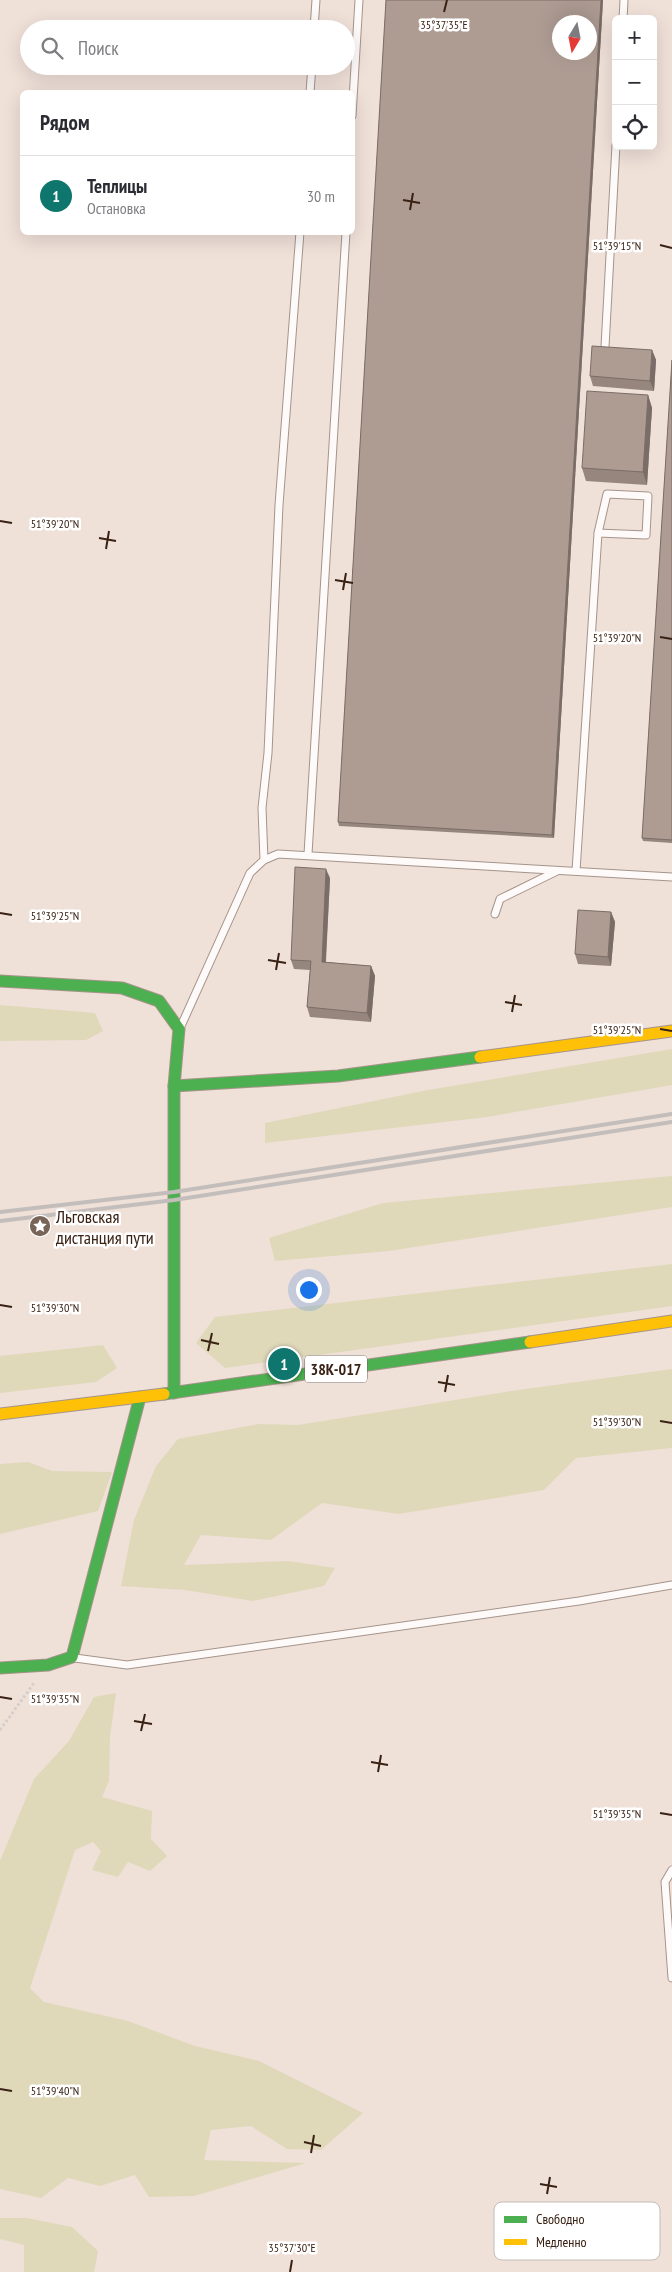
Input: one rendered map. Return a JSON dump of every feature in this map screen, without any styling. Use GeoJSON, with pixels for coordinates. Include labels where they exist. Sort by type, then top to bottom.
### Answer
{"type":"FeatureCollection","features":[{"type":"Feature","properties":{"kind":"street"},"geometry":{"type":"LineString","coordinates":[[0,981],[122,988],[159,1001],[179,1029],[174,1086],[174,1393]]}},
{"type":"Feature","properties":{"kind":"street"},"geometry":{"type":"LineString","coordinates":[[174,1086],[338,1076],[672,1031]]}},
{"type":"Feature","properties":{"kind":"street","name":"38К-017"},"geometry":{"type":"LineString","coordinates":[[0,1414],[174,1393],[672,1321]]}},
{"type":"Feature","properties":{"kind":"street"},"geometry":{"type":"LineString","coordinates":[[0,1668],[48,1665],[72,1657],[140,1397]]}},
{"type":"Feature","properties":{"kind":"lane"},"geometry":{"type":"LineString","coordinates":[[315,20],[316,0]]}},
{"type":"Feature","properties":{"kind":"lane"},"geometry":{"type":"LineString","coordinates":[[355,72],[360,0]]}},
{"type":"Feature","properties":{"kind":"lane"},"geometry":{"type":"LineString","coordinates":[[623,15],[624,0]]}},
{"type":"Feature","properties":{"kind":"lane"},"geometry":{"type":"LineString","coordinates":[[310,90],[311,75]]}},
{"type":"Feature","properties":{"kind":"lane"},"geometry":{"type":"LineString","coordinates":[[354,90],[355,75]]}},
{"type":"Feature","properties":{"kind":"lane"},"geometry":{"type":"LineString","coordinates":[[604,347],[616,150]]}},
{"type":"Feature","properties":{"kind":"lane"},"geometry":{"type":"LineString","coordinates":[[264,860],[262,808],[268,753],[279,506],[300,235]]}},
{"type":"Feature","properties":{"kind":"lane"},"geometry":{"type":"LineString","coordinates":[[308,854],[346,235]]}},
{"type":"Feature","properties":{"kind":"lane"},"geometry":{"type":"LineString","coordinates":[[576,871],[598,532],[607,494],[648,496],[646,535],[598,532]]}},
{"type":"Feature","properties":{"kind":"lane"},"geometry":{"type":"LineString","coordinates":[[179,1029],[250,873],[264,860],[278,854],[308,854],[672,877]]}},
{"type":"Feature","properties":{"kind":"lane"},"geometry":{"type":"LineString","coordinates":[[495,914],[500,899],[559,870]]}},
{"type":"Feature","properties":{"kind":"lane"},"geometry":{"type":"LineString","coordinates":[[72,1657],[127,1664],[579,1601],[672,1585]]}},
{"type":"Feature","properties":{"kind":"lane"},"geometry":{"type":"LineString","coordinates":[[672,1870],[665,1882],[672,1978]]}},
{"type":"Feature","properties":{"kind":"path"},"geometry":{"type":"LineString","coordinates":[[0,1730],[48,1665]]}},
{"type":"Feature","properties":{"kind":"shaded area"},"geometry":{"type":"Polygon","coordinates":[[[0,1005],[95,1013],[103,1031],[86,1040],[0,1041],[0,1005]]]}},
{"type":"Feature","properties":{"kind":"shaded area"},"geometry":{"type":"Polygon","coordinates":[[[672,1049],[672,1085],[487,1117],[265,1143],[265,1123],[428,1090],[672,1049]]]}},
{"type":"Feature","properties":{"kind":"shaded area"},"geometry":{"type":"Polygon","coordinates":[[[672,1176],[672,1207],[389,1251],[275,1261],[269,1238],[383,1203],[672,1176]]]}},
{"type":"Feature","properties":{"kind":"shaded area"},"geometry":{"type":"Polygon","coordinates":[[[672,1264],[672,1306],[225,1368],[196,1343],[215,1317],[672,1264]]]}},
{"type":"Feature","properties":{"kind":"shaded area"},"geometry":{"type":"Polygon","coordinates":[[[103,1345],[117,1368],[96,1382],[0,1393],[0,1356],[103,1345]]]}},
{"type":"Feature","properties":{"kind":"shaded area"},"geometry":{"type":"Polygon","coordinates":[[[672,1369],[672,1448],[576,1458],[544,1490],[399,1514],[322,1503],[271,1540],[201,1535],[184,1565],[288,1561],[335,1568],[324,1586],[253,1601],[185,1590],[121,1586],[134,1520],[156,1466],[178,1439],[258,1424],[298,1425],[518,1390],[672,1369]]]}},
{"type":"Feature","properties":{"kind":"shaded area"},"geometry":{"type":"Polygon","coordinates":[[[28,1462],[52,1471],[112,1472],[98,1511],[0,1534],[0,1464],[28,1462]]]}},
{"type":"Feature","properties":{"kind":"shaded area"},"geometry":{"type":"Polygon","coordinates":[[[116,1693],[110,1737],[109,1781],[102,1797],[152,1811],[151,1839],[167,1856],[150,1871],[128,1862],[118,1877],[92,1870],[101,1851],[93,1842],[75,1850],[30,1988],[44,2002],[128,2021],[195,2046],[259,2061],[363,2113],[321,2150],[287,2149],[251,2126],[211,2130],[204,2160],[306,2163],[194,2196],[149,2197],[135,2175],[100,2186],[68,2178],[41,2198],[0,2189],[0,1861],[34,1779],[69,1741],[94,1697],[116,1693]]]}},
{"type":"Feature","properties":{"kind":"shaded area"},"geometry":{"type":"Polygon","coordinates":[[[0,2218],[27,2218],[72,2227],[98,2251],[94,2272],[24,2272],[24,2245],[0,2239],[0,2218]]]}},
{"type":"Feature","properties":{"kind":"building"},"geometry":{"type":"Polygon","coordinates":[[[386,0],[601,0],[552,835],[338,822],[386,0]]]}},
{"type":"Feature","properties":{"kind":"building"},"geometry":{"type":"Polygon","coordinates":[[[592,346],[652,350],[650,381],[590,376],[592,346]]]}},
{"type":"Feature","properties":{"kind":"building"},"geometry":{"type":"Polygon","coordinates":[[[672,360],[672,840],[642,838],[672,360]]]}},
{"type":"Feature","properties":{"kind":"building"},"geometry":{"type":"Polygon","coordinates":[[[587,391],[648,395],[643,472],[582,468],[587,391]]]}},
{"type":"Feature","properties":{"kind":"building"},"geometry":{"type":"Polygon","coordinates":[[[295,867],[326,869],[322,962],[371,966],[367,1013],[307,1007],[311,961],[291,960],[295,867]]]}},
{"type":"Feature","properties":{"kind":"building"},"geometry":{"type":"Polygon","coordinates":[[[578,910],[611,912],[608,957],[575,954],[578,910]]]}},
{"type":"Feature","properties":{"kind":"railway"},"geometry":{"type":"LineString","coordinates":[[0,1212],[174,1192],[672,1114]]}},
{"type":"Feature","properties":{"kind":"railway"},"geometry":{"type":"LineString","coordinates":[[0,1221],[174,1200],[672,1122]]}},
{"type":"Feature","properties":{"kind":"traffic: fast"},"geometry":{"type":"LineString","coordinates":[[0,981],[122,988],[159,1001],[179,1029],[174,1086],[174,1393]]}},
{"type":"Feature","properties":{"kind":"traffic: fast"},"geometry":{"type":"LineString","coordinates":[[174,1086],[338,1076],[480,1057]]}},
{"type":"Feature","properties":{"kind":"traffic: fast"},"geometry":{"type":"LineString","coordinates":[[164,1394],[530,1342]]}},
{"type":"Feature","properties":{"kind":"traffic: fast"},"geometry":{"type":"LineString","coordinates":[[0,1668],[48,1665],[72,1657],[140,1397]]}},
{"type":"Feature","properties":{"kind":"traffic: slow"},"geometry":{"type":"LineString","coordinates":[[480,1057],[672,1031]]}},
{"type":"Feature","properties":{"kind":"traffic: slow"},"geometry":{"type":"LineString","coordinates":[[530,1342],[672,1321]]}},
{"type":"Feature","properties":{"kind":"traffic: slow"},"geometry":{"type":"LineString","coordinates":[[0,1414],[164,1394]]}},
{"type":"Feature","properties":{"kind":"place","name":"Льговская дистанция пути"},"geometry":{"type":"Point","coordinates":[40,1226]}},
{"type":"Feature","properties":{"kind":"place","name":"Теплицы"},"geometry":{"type":"Point","coordinates":[284,1364]}}]}
